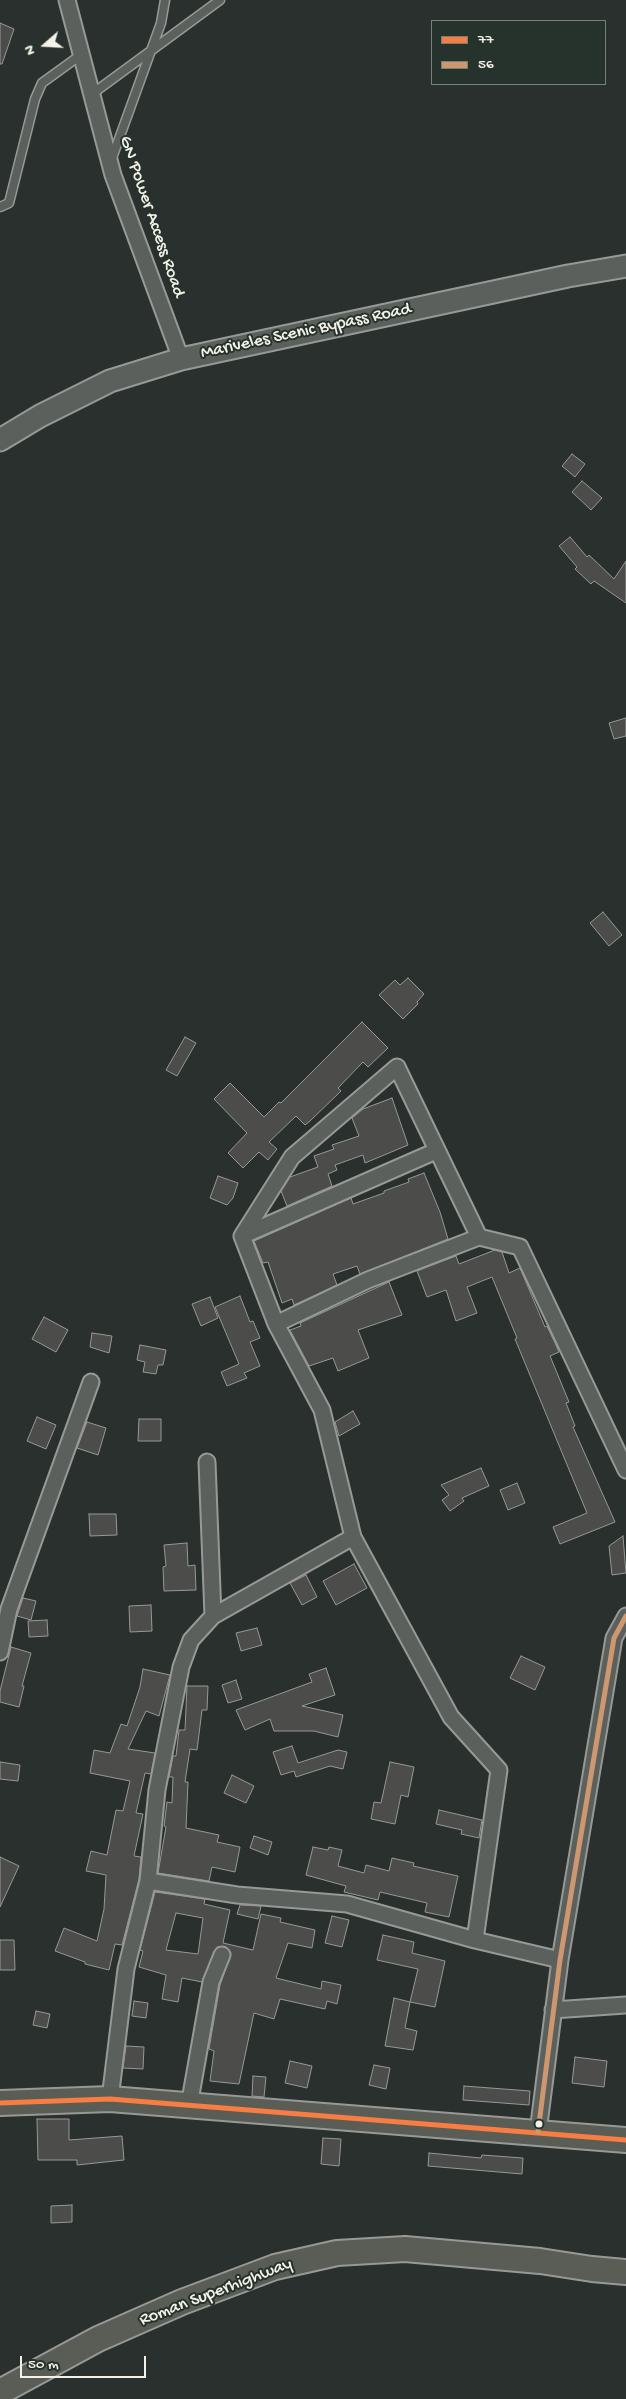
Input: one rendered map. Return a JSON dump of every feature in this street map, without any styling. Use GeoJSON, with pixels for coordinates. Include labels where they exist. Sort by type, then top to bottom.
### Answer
{"type":"FeatureCollection","features":[{"type":"Feature","properties":{"kind":"main road","name":"Mariveles Scenic Bypass Road"},"geometry":{"type":"LineString","coordinates":[[0,440],[40,416],[110,381],[181,359],[568,276],[626,266]]}},
{"type":"Feature","properties":{"kind":"main road"},"geometry":{"type":"LineString","coordinates":[[0,2103],[110,2099],[626,2140]]}},
{"type":"Feature","properties":{"kind":"main road","name":"Roman Superhighway"},"geometry":{"type":"LineString","coordinates":[[0,2392],[98,2339],[182,2302],[275,2267],[337,2252],[405,2249],[540,2261],[626,2272]]}},
{"type":"Feature","properties":{"kind":"street","name":"GN Power Access Road"},"geometry":{"type":"LineString","coordinates":[[67,0],[113,175],[181,359]]}},
{"type":"Feature","properties":{"kind":"street"},"geometry":{"type":"LineString","coordinates":[[242,1236],[292,1157],[397,1066],[436,1151],[479,1237]]}},
{"type":"Feature","properties":{"kind":"street"},"geometry":{"type":"LineString","coordinates":[[242,1236],[436,1151]]}},
{"type":"Feature","properties":{"kind":"street"},"geometry":{"type":"LineString","coordinates":[[242,1236],[276,1324],[322,1410],[352,1537],[451,1717],[499,1770],[475,1940]]}},
{"type":"Feature","properties":{"kind":"street"},"geometry":{"type":"LineString","coordinates":[[276,1324],[368,1280],[479,1237],[520,1247],[626,1470]]}},
{"type":"Feature","properties":{"kind":"street"},"geometry":{"type":"LineString","coordinates":[[0,1652],[9,1610],[92,1382]]}},
{"type":"Feature","properties":{"kind":"street"},"geometry":{"type":"LineString","coordinates":[[207,1462],[214,1616]]}},
{"type":"Feature","properties":{"kind":"street"},"geometry":{"type":"LineString","coordinates":[[110,2099],[126,1969],[148,1882],[156,1790],[181,1667],[190,1640],[214,1616],[352,1537]]}},
{"type":"Feature","properties":{"kind":"street"},"geometry":{"type":"LineString","coordinates":[[538,2132],[560,1960],[614,1638],[626,1616]]}},
{"type":"Feature","properties":{"kind":"street"},"geometry":{"type":"LineString","coordinates":[[148,1882],[237,1895],[347,1904],[475,1940],[560,1960]]}},
{"type":"Feature","properties":{"kind":"street"},"geometry":{"type":"LineString","coordinates":[[189,2106],[211,1982],[222,1955]]}},
{"type":"Feature","properties":{"kind":"street"},"geometry":{"type":"LineString","coordinates":[[553,2010],[626,2005]]}},
{"type":"Feature","properties":{"kind":"lane"},"geometry":{"type":"LineString","coordinates":[[111,162],[161,23],[166,0]]}},
{"type":"Feature","properties":{"kind":"lane"},"geometry":{"type":"LineString","coordinates":[[92,94],[220,0]]}},
{"type":"Feature","properties":{"kind":"lane"},"geometry":{"type":"LineString","coordinates":[[0,208],[9,203],[35,99],[42,83],[82,54]]}},
{"type":"Feature","properties":{"kind":"building"},"geometry":{"type":"Polygon","coordinates":[[[0,23],[14,29],[2,64],[0,64],[0,23]]]}},
{"type":"Feature","properties":{"kind":"building"},"geometry":{"type":"Polygon","coordinates":[[[572,454],[585,464],[575,477],[562,466],[572,454]]]}},
{"type":"Feature","properties":{"kind":"building"},"geometry":{"type":"Polygon","coordinates":[[[582,481],[602,498],[591,510],[572,492],[582,481]]]}},
{"type":"Feature","properties":{"kind":"building"},"geometry":{"type":"Polygon","coordinates":[[[570,537],[587,557],[589,555],[614,579],[626,561],[626,603],[594,581],[591,584],[575,569],[577,567],[559,546],[570,537]]]}},
{"type":"Feature","properties":{"kind":"building"},"geometry":{"type":"Polygon","coordinates":[[[626,718],[626,736],[614,739],[609,723],[626,718]]]}},
{"type":"Feature","properties":{"kind":"building"},"geometry":{"type":"Polygon","coordinates":[[[603,912],[622,935],[609,946],[590,923],[603,912]]]}},
{"type":"Feature","properties":{"kind":"building"},"geometry":{"type":"Polygon","coordinates":[[[408,978],[424,994],[417,1002],[418,1004],[403,1019],[379,995],[395,980],[400,985],[408,978]]]}},
{"type":"Feature","properties":{"kind":"building"},"geometry":{"type":"Polygon","coordinates":[[[362,1022],[388,1048],[368,1067],[363,1062],[338,1088],[341,1091],[305,1125],[296,1116],[269,1142],[277,1149],[268,1160],[259,1152],[243,1168],[228,1153],[247,1133],[214,1099],[230,1083],[264,1117],[279,1102],[281,1103],[362,1022]]]}},
{"type":"Feature","properties":{"kind":"building"},"geometry":{"type":"Polygon","coordinates":[[[185,1037],[196,1043],[177,1076],[166,1070],[185,1037]]]}},
{"type":"Feature","properties":{"kind":"building"},"geometry":{"type":"Polygon","coordinates":[[[392,1098],[408,1145],[365,1163],[363,1155],[335,1165],[337,1170],[328,1174],[332,1186],[287,1206],[281,1191],[290,1177],[318,1167],[314,1156],[334,1149],[332,1145],[359,1136],[352,1118],[363,1109],[392,1098]]]}},
{"type":"Feature","properties":{"kind":"building"},"geometry":{"type":"Polygon","coordinates":[[[424,1173],[440,1212],[448,1239],[360,1274],[357,1266],[333,1274],[337,1285],[294,1305],[292,1299],[282,1303],[268,1262],[263,1263],[254,1241],[351,1198],[353,1204],[384,1193],[384,1191],[409,1182],[408,1179],[424,1173]]]}},
{"type":"Feature","properties":{"kind":"building"},"geometry":{"type":"Polygon","coordinates":[[[218,1176],[238,1183],[233,1198],[227,1205],[210,1198],[218,1176]]]}},
{"type":"Feature","properties":{"kind":"building"},"geometry":{"type":"Polygon","coordinates":[[[495,1250],[502,1252],[509,1273],[520,1268],[545,1327],[547,1326],[559,1352],[550,1356],[569,1402],[566,1403],[575,1426],[573,1427],[615,1522],[560,1544],[553,1527],[587,1513],[515,1339],[517,1338],[492,1277],[467,1287],[477,1313],[456,1321],[446,1290],[427,1297],[417,1271],[456,1256],[459,1264],[495,1250]]]}},
{"type":"Feature","properties":{"kind":"building"},"geometry":{"type":"Polygon","coordinates":[[[389,1282],[402,1315],[358,1330],[369,1358],[338,1371],[333,1358],[309,1366],[290,1330],[301,1326],[300,1323],[389,1282]]]}},
{"type":"Feature","properties":{"kind":"building"},"geometry":{"type":"Polygon","coordinates":[[[240,1296],[250,1322],[253,1321],[260,1338],[250,1342],[260,1366],[244,1373],[247,1378],[227,1386],[221,1372],[239,1364],[215,1307],[240,1296]]]}},
{"type":"Feature","properties":{"kind":"building"},"geometry":{"type":"Polygon","coordinates":[[[210,1297],[218,1318],[201,1326],[192,1304],[210,1297]]]}},
{"type":"Feature","properties":{"kind":"building"},"geometry":{"type":"Polygon","coordinates":[[[44,1317],[68,1330],[56,1352],[32,1339],[44,1317]]]}},
{"type":"Feature","properties":{"kind":"building"},"geometry":{"type":"Polygon","coordinates":[[[92,1333],[112,1336],[109,1353],[90,1347],[92,1333]]]}},
{"type":"Feature","properties":{"kind":"building"},"geometry":{"type":"Polygon","coordinates":[[[140,1345],[166,1350],[163,1365],[158,1365],[156,1374],[143,1372],[145,1362],[137,1360],[140,1345]]]}},
{"type":"Feature","properties":{"kind":"building"},"geometry":{"type":"Polygon","coordinates":[[[353,1411],[360,1424],[339,1436],[335,1422],[353,1411]]]}},
{"type":"Feature","properties":{"kind":"building"},"geometry":{"type":"Polygon","coordinates":[[[37,1417],[56,1425],[46,1449],[27,1441],[37,1417]]]}},
{"type":"Feature","properties":{"kind":"building"},"geometry":{"type":"Polygon","coordinates":[[[139,1419],[161,1419],[161,1441],[138,1441],[139,1419]]]}},
{"type":"Feature","properties":{"kind":"building"},"geometry":{"type":"Polygon","coordinates":[[[87,1422],[106,1428],[98,1455],[77,1448],[87,1422]]]}},
{"type":"Feature","properties":{"kind":"building"},"geometry":{"type":"Polygon","coordinates":[[[481,1468],[489,1486],[462,1498],[464,1501],[450,1511],[442,1500],[449,1495],[441,1485],[481,1468]]]}},
{"type":"Feature","properties":{"kind":"building"},"geometry":{"type":"Polygon","coordinates":[[[517,1483],[525,1503],[508,1510],[500,1490],[517,1483]]]}},
{"type":"Feature","properties":{"kind":"building"},"geometry":{"type":"Polygon","coordinates":[[[89,1514],[116,1514],[117,1535],[90,1536],[89,1514]]]}},
{"type":"Feature","properties":{"kind":"building"},"geometry":{"type":"Polygon","coordinates":[[[623,1536],[626,1573],[612,1575],[609,1546],[623,1536]]]}},
{"type":"Feature","properties":{"kind":"building"},"geometry":{"type":"Polygon","coordinates":[[[187,1543],[188,1566],[195,1565],[196,1590],[164,1591],[163,1567],[166,1566],[164,1545],[187,1543]]]}},
{"type":"Feature","properties":{"kind":"building"},"geometry":{"type":"Polygon","coordinates":[[[354,1564],[367,1588],[336,1605],[323,1581],[354,1564]]]}},
{"type":"Feature","properties":{"kind":"building"},"geometry":{"type":"Polygon","coordinates":[[[306,1575],[317,1597],[302,1605],[290,1583],[306,1575]]]}},
{"type":"Feature","properties":{"kind":"building"},"geometry":{"type":"Polygon","coordinates":[[[23,1598],[36,1601],[31,1620],[17,1616],[23,1598]]]}},
{"type":"Feature","properties":{"kind":"building"},"geometry":{"type":"Polygon","coordinates":[[[151,1605],[152,1631],[130,1632],[129,1606],[151,1605]]]}},
{"type":"Feature","properties":{"kind":"building"},"geometry":{"type":"Polygon","coordinates":[[[47,1620],[48,1636],[29,1637],[28,1621],[47,1620]]]}},
{"type":"Feature","properties":{"kind":"building"},"geometry":{"type":"Polygon","coordinates":[[[257,1628],[262,1645],[241,1651],[236,1633],[257,1628]]]}},
{"type":"Feature","properties":{"kind":"building"},"geometry":{"type":"Polygon","coordinates":[[[11,1647],[31,1653],[22,1686],[24,1686],[19,1707],[0,1702],[0,1691],[11,1647]]]}},
{"type":"Feature","properties":{"kind":"building"},"geometry":{"type":"Polygon","coordinates":[[[521,1656],[545,1667],[535,1690],[510,1678],[521,1656]]]}},
{"type":"Feature","properties":{"kind":"building"},"geometry":{"type":"Polygon","coordinates":[[[326,1668],[335,1695],[302,1706],[343,1715],[338,1737],[314,1731],[274,1731],[270,1719],[245,1730],[236,1710],[312,1682],[309,1674],[326,1668]]]}},
{"type":"Feature","properties":{"kind":"building"},"geometry":{"type":"Polygon","coordinates":[[[143,1669],[170,1675],[159,1716],[146,1711],[128,1749],[155,1753],[151,1774],[145,1773],[136,1813],[143,1814],[134,1856],[141,1857],[139,1879],[122,1945],[115,1944],[109,1970],[85,1964],[85,1962],[55,1951],[64,1928],[97,1941],[104,1909],[106,1875],[86,1871],[91,1851],[107,1855],[116,1810],[123,1811],[130,1781],[90,1773],[94,1750],[110,1753],[121,1724],[127,1726],[140,1687],[143,1669]]]}},
{"type":"Feature","properties":{"kind":"building"},"geometry":{"type":"Polygon","coordinates":[[[236,1680],[242,1699],[228,1703],[222,1685],[236,1680]]]}},
{"type":"Feature","properties":{"kind":"building"},"geometry":{"type":"Polygon","coordinates":[[[187,1686],[208,1686],[207,1710],[202,1710],[197,1750],[190,1749],[185,1782],[188,1782],[186,1828],[219,1835],[217,1842],[240,1847],[235,1872],[212,1867],[209,1881],[158,1873],[166,1827],[164,1826],[167,1802],[172,1803],[173,1777],[169,1777],[173,1756],[176,1756],[179,1730],[185,1730],[187,1686]]]}},
{"type":"Feature","properties":{"kind":"building"},"geometry":{"type":"Polygon","coordinates":[[[292,1746],[298,1763],[338,1750],[347,1752],[343,1769],[330,1766],[296,1777],[294,1771],[281,1775],[273,1752],[292,1746]]]}},
{"type":"Feature","properties":{"kind":"building"},"geometry":{"type":"Polygon","coordinates":[[[0,1762],[20,1765],[18,1781],[0,1779],[0,1762]]]}},
{"type":"Feature","properties":{"kind":"building"},"geometry":{"type":"Polygon","coordinates":[[[390,1762],[414,1767],[408,1797],[401,1795],[395,1824],[371,1819],[374,1802],[381,1803],[390,1762]]]}},
{"type":"Feature","properties":{"kind":"building"},"geometry":{"type":"Polygon","coordinates":[[[232,1775],[254,1786],[246,1803],[224,1793],[232,1775]]]}},
{"type":"Feature","properties":{"kind":"building"},"geometry":{"type":"Polygon","coordinates":[[[439,1810],[482,1820],[479,1838],[461,1834],[462,1830],[436,1824],[439,1810]]]}},
{"type":"Feature","properties":{"kind":"building"},"geometry":{"type":"Polygon","coordinates":[[[254,1836],[272,1842],[268,1855],[250,1848],[254,1836]]]}},
{"type":"Feature","properties":{"kind":"building"},"geometry":{"type":"Polygon","coordinates":[[[313,1847],[328,1850],[329,1847],[342,1850],[338,1866],[364,1873],[366,1865],[389,1871],[392,1858],[414,1863],[413,1866],[458,1876],[449,1917],[425,1912],[427,1903],[380,1892],[378,1900],[344,1892],[346,1886],[306,1875],[313,1847]]]}},
{"type":"Feature","properties":{"kind":"building"},"geometry":{"type":"Polygon","coordinates":[[[0,1857],[19,1866],[0,1907],[0,1857]]]}},
{"type":"Feature","properties":{"kind":"building"},"geometry":{"type":"Polygon","coordinates":[[[155,1892],[205,1899],[204,1904],[230,1910],[223,1943],[253,1950],[261,1914],[281,1918],[280,1922],[315,1930],[312,1948],[288,1943],[276,1978],[321,1989],[322,1981],[341,1985],[337,2004],[327,2001],[325,2009],[280,1999],[274,2019],[254,2013],[239,2084],[210,2081],[214,2051],[209,2049],[220,1985],[231,1953],[226,1947],[217,1947],[202,1982],[182,1978],[178,2002],[162,1999],[166,1975],[139,1967],[143,1951],[140,1950],[155,1892]],[[176,1913],[166,1950],[198,1954],[203,1918],[176,1913]]]}},
{"type":"Feature","properties":{"kind":"building"},"geometry":{"type":"Polygon","coordinates":[[[240,1905],[261,1906],[258,1919],[237,1914],[240,1905]]]}},
{"type":"Feature","properties":{"kind":"building"},"geometry":{"type":"Polygon","coordinates":[[[332,1916],[349,1920],[342,1947],[325,1943],[332,1916]]]}},
{"type":"Feature","properties":{"kind":"building"},"geometry":{"type":"Polygon","coordinates":[[[383,1935],[414,1942],[412,1953],[445,1961],[435,2007],[410,2002],[418,1969],[377,1960],[383,1935]]]}},
{"type":"Feature","properties":{"kind":"building"},"geometry":{"type":"Polygon","coordinates":[[[0,1940],[14,1940],[15,1970],[0,1970],[0,1940]]]}},
{"type":"Feature","properties":{"kind":"building"},"geometry":{"type":"Polygon","coordinates":[[[394,1998],[410,2002],[405,2028],[417,2031],[413,2050],[385,2046],[394,1998]]]}},
{"type":"Feature","properties":{"kind":"building"},"geometry":{"type":"Polygon","coordinates":[[[134,2001],[148,2003],[146,2018],[132,2016],[134,2001]]]}},
{"type":"Feature","properties":{"kind":"building"},"geometry":{"type":"Polygon","coordinates":[[[36,2011],[50,2014],[47,2028],[33,2025],[36,2011]]]}},
{"type":"Feature","properties":{"kind":"building"},"geometry":{"type":"Polygon","coordinates":[[[126,2046],[144,2047],[143,2069],[123,2068],[126,2046]]]}},
{"type":"Feature","properties":{"kind":"building"},"geometry":{"type":"Polygon","coordinates":[[[575,2057],[607,2061],[604,2087],[572,2083],[575,2057]]]}},
{"type":"Feature","properties":{"kind":"building"},"geometry":{"type":"Polygon","coordinates":[[[290,2061],[312,2066],[307,2088],[285,2083],[290,2061]]]}},
{"type":"Feature","properties":{"kind":"building"},"geometry":{"type":"Polygon","coordinates":[[[374,2065],[390,2068],[386,2089],[369,2085],[374,2065]]]}},
{"type":"Feature","properties":{"kind":"building"},"geometry":{"type":"Polygon","coordinates":[[[253,2076],[266,2077],[264,2097],[252,2096],[253,2076]]]}},
{"type":"Feature","properties":{"kind":"building"},"geometry":{"type":"Polygon","coordinates":[[[464,2086],[530,2091],[529,2105],[463,2100],[464,2086]]]}},
{"type":"Feature","properties":{"kind":"building"},"geometry":{"type":"Polygon","coordinates":[[[37,2119],[69,2119],[69,2140],[122,2136],[124,2160],[77,2165],[77,2160],[38,2160],[37,2119]]]}},
{"type":"Feature","properties":{"kind":"building"},"geometry":{"type":"Polygon","coordinates":[[[323,2138],[341,2139],[339,2166],[321,2164],[323,2138]]]}},
{"type":"Feature","properties":{"kind":"building"},"geometry":{"type":"Polygon","coordinates":[[[429,2153],[481,2158],[482,2155],[523,2158],[522,2174],[428,2166],[429,2153]]]}},
{"type":"Feature","properties":{"kind":"building"},"geometry":{"type":"Polygon","coordinates":[[[72,2205],[72,2222],[51,2223],[51,2206],[72,2205]]]}},
{"type":"Feature","properties":{"kind":"transit line","name":"56"},"geometry":{"type":"LineString","coordinates":[[538,2132],[560,1960],[614,1638],[626,1616]]}},
{"type":"Feature","properties":{"kind":"transit line","name":"77"},"geometry":{"type":"LineString","coordinates":[[0,2103],[110,2099],[626,2140]]}}]}
